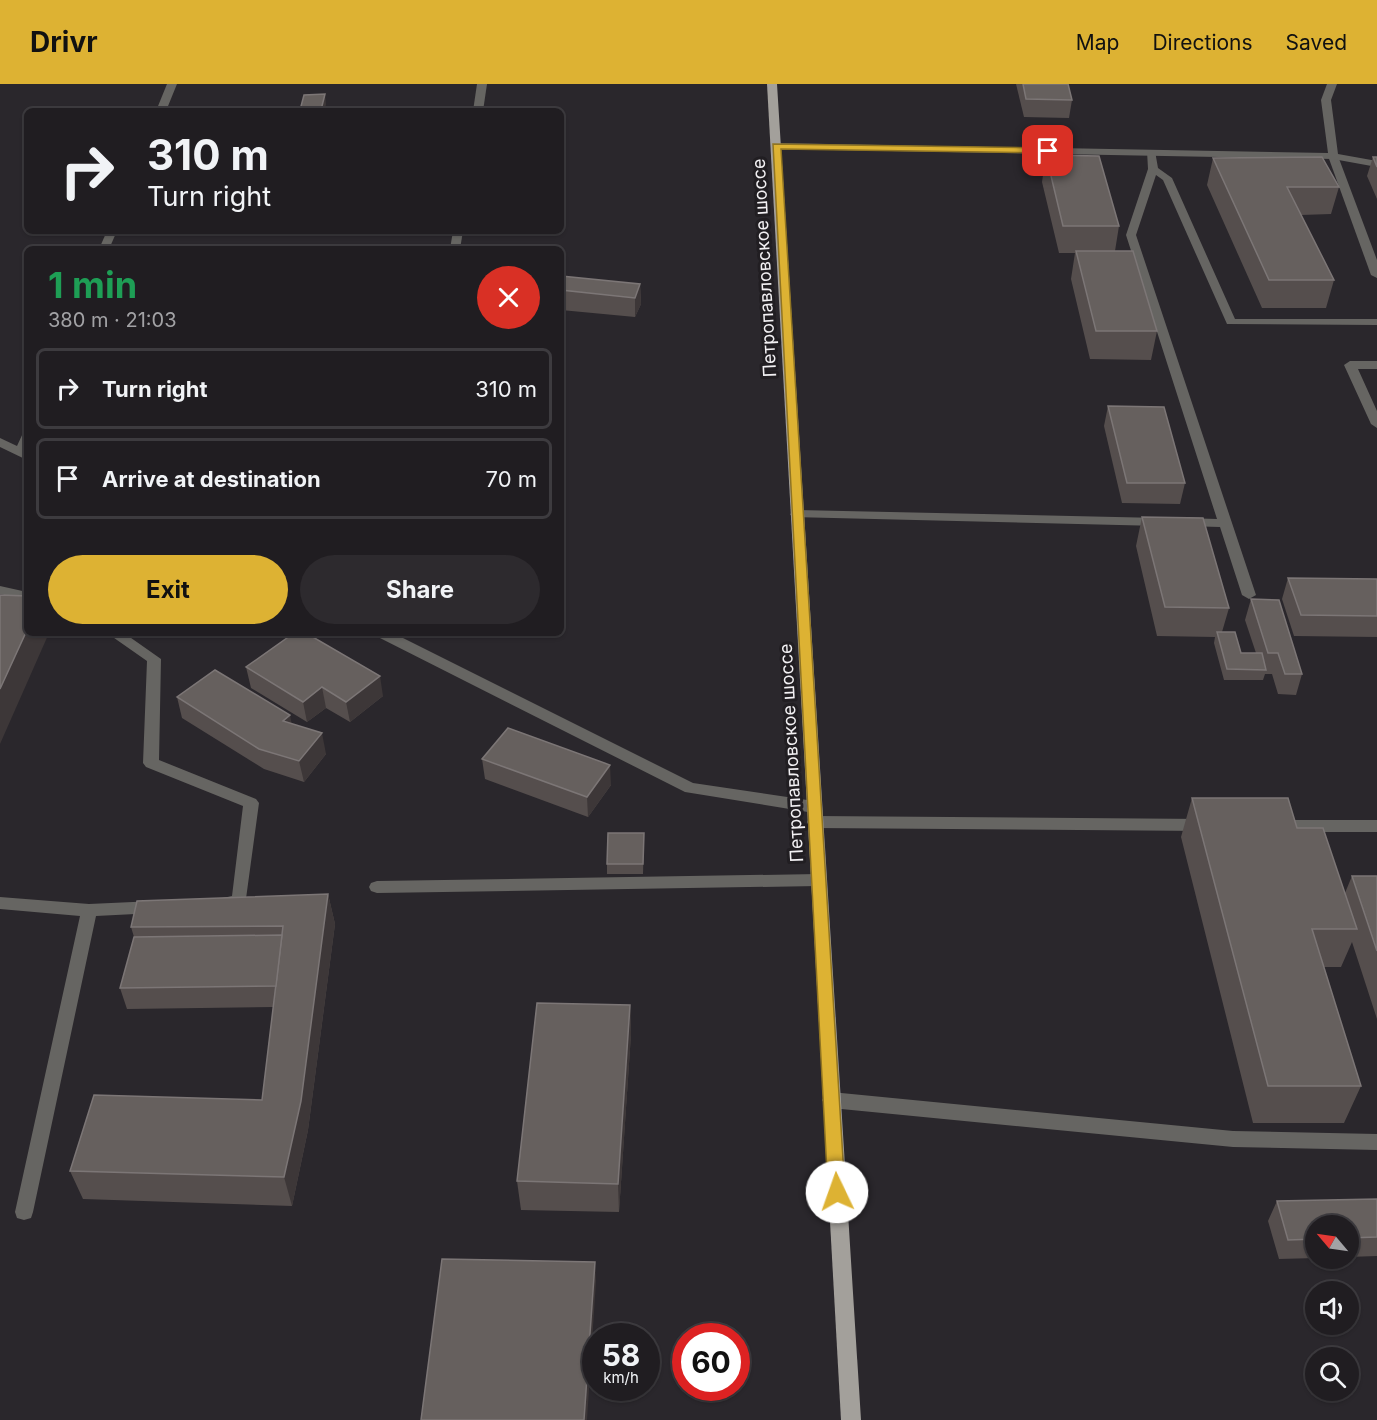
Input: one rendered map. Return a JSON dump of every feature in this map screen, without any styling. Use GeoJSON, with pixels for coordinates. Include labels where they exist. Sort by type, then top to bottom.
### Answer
{"type":"FeatureCollection","features":[{"type":"Feature","properties":{"kind":"main road","name":"Петропавловское шоссе"},"geometry":{"type":"LineString","coordinates":[[772,84],[851,1420]]}},
{"type":"Feature","properties":{"kind":"street"},"geometry":{"type":"LineString","coordinates":[[162,108],[172,84]]}},
{"type":"Feature","properties":{"kind":"street"},"geometry":{"type":"LineString","coordinates":[[478,108],[482,84]]}},
{"type":"Feature","properties":{"kind":"street"},"geometry":{"type":"LineString","coordinates":[[1332,84],[1326,100],[1333,156],[1377,275]]}},
{"type":"Feature","properties":{"kind":"street"},"geometry":{"type":"LineString","coordinates":[[776,146],[1333,156],[1377,164]]}},
{"type":"Feature","properties":{"kind":"street"},"geometry":{"type":"LineString","coordinates":[[1151,153],[1153,169],[1131,235],[1249,595]]}},
{"type":"Feature","properties":{"kind":"street"},"geometry":{"type":"LineString","coordinates":[[1153,169],[1167,178],[1231,322],[1377,322]]}},
{"type":"Feature","properties":{"kind":"street"},"geometry":{"type":"LineString","coordinates":[[1377,365],[1350,365],[1377,424]]}},
{"type":"Feature","properties":{"kind":"street"},"geometry":{"type":"LineString","coordinates":[[0,442],[24,454]]}},
{"type":"Feature","properties":{"kind":"street"},"geometry":{"type":"LineString","coordinates":[[797,514],[1226,523]]}},
{"type":"Feature","properties":{"kind":"street"},"geometry":{"type":"LineString","coordinates":[[0,590],[24,595]]}},
{"type":"Feature","properties":{"kind":"street"},"geometry":{"type":"LineString","coordinates":[[119,636],[154,659],[151,763],[251,803],[239,902],[205,904]]}},
{"type":"Feature","properties":{"kind":"street"},"geometry":{"type":"LineString","coordinates":[[387,636],[690,788],[814,814],[1215,825]]}},
{"type":"Feature","properties":{"kind":"street"},"geometry":{"type":"LineString","coordinates":[[1261,826],[1377,826]]}},
{"type":"Feature","properties":{"kind":"street"},"geometry":{"type":"LineString","coordinates":[[377,887],[818,880]]}},
{"type":"Feature","properties":{"kind":"street"},"geometry":{"type":"LineString","coordinates":[[0,903],[89,910],[170,906]]}},
{"type":"Feature","properties":{"kind":"street"},"geometry":{"type":"LineString","coordinates":[[24,1212],[89,910]]}},
{"type":"Feature","properties":{"kind":"street"},"geometry":{"type":"LineString","coordinates":[[831,1100],[1233,1140],[1377,1142]]}},
{"type":"Feature","properties":{"kind":"building"},"geometry":{"type":"Polygon","coordinates":[[[1023,84],[1068,84],[1072,100],[1026,99],[1023,84]]]}},
{"type":"Feature","properties":{"kind":"building"},"geometry":{"type":"Polygon","coordinates":[[[325,94],[322,108],[301,108],[304,95],[325,94]]]}},
{"type":"Feature","properties":{"kind":"building"},"geometry":{"type":"Polygon","coordinates":[[[1046,155],[1099,156],[1119,226],[1063,226],[1046,155]]]}},
{"type":"Feature","properties":{"kind":"building"},"geometry":{"type":"Polygon","coordinates":[[[1322,157],[1339,187],[1287,187],[1334,280],[1269,280],[1213,158],[1322,157]]]}},
{"type":"Feature","properties":{"kind":"building"},"geometry":{"type":"Polygon","coordinates":[[[1076,251],[1133,251],[1157,331],[1096,331],[1076,251]]]}},
{"type":"Feature","properties":{"kind":"building"},"geometry":{"type":"Polygon","coordinates":[[[564,276],[640,284],[635,298],[564,290],[564,276]]]}},
{"type":"Feature","properties":{"kind":"building"},"geometry":{"type":"Polygon","coordinates":[[[1108,406],[1164,407],[1185,483],[1127,483],[1108,406]]]}},
{"type":"Feature","properties":{"kind":"building"},"geometry":{"type":"Polygon","coordinates":[[[1142,517],[1203,518],[1229,608],[1165,607],[1142,517]]]}},
{"type":"Feature","properties":{"kind":"building"},"geometry":{"type":"Polygon","coordinates":[[[1288,578],[1377,579],[1377,616],[1301,615],[1288,578]]]}},
{"type":"Feature","properties":{"kind":"building"},"geometry":{"type":"Polygon","coordinates":[[[0,595],[24,596],[24,636],[0,689],[0,595]]]}},
{"type":"Feature","properties":{"kind":"building"},"geometry":{"type":"Polygon","coordinates":[[[1251,599],[1279,600],[1302,674],[1285,674],[1278,653],[1268,653],[1251,599]]]}},
{"type":"Feature","properties":{"kind":"building"},"geometry":{"type":"Polygon","coordinates":[[[1217,632],[1235,632],[1241,653],[1262,653],[1266,670],[1227,669],[1217,632]]]}},
{"type":"Feature","properties":{"kind":"building"},"geometry":{"type":"Polygon","coordinates":[[[290,636],[311,636],[380,676],[346,702],[322,687],[303,702],[246,667],[290,636]]]}},
{"type":"Feature","properties":{"kind":"building"},"geometry":{"type":"Polygon","coordinates":[[[215,670],[290,715],[283,721],[322,733],[299,761],[259,749],[177,697],[215,670]]]}},
{"type":"Feature","properties":{"kind":"building"},"geometry":{"type":"Polygon","coordinates":[[[508,728],[610,765],[587,797],[482,759],[508,728]]]}},
{"type":"Feature","properties":{"kind":"building"},"geometry":{"type":"Polygon","coordinates":[[[1192,798],[1288,798],[1297,828],[1323,828],[1357,929],[1312,929],[1361,1086],[1268,1086],[1192,798]]]}},
{"type":"Feature","properties":{"kind":"building"},"geometry":{"type":"Polygon","coordinates":[[[608,833],[644,833],[643,864],[607,864],[608,833]]]}},
{"type":"Feature","properties":{"kind":"building"},"geometry":{"type":"Polygon","coordinates":[[[1352,876],[1377,876],[1377,951],[1352,876]]]}},
{"type":"Feature","properties":{"kind":"building"},"geometry":{"type":"Polygon","coordinates":[[[328,894],[301,1101],[284,1177],[70,1171],[94,1095],[262,1100],[283,926],[131,927],[137,901],[328,894]]]}},
{"type":"Feature","properties":{"kind":"building"},"geometry":{"type":"Polygon","coordinates":[[[282,935],[276,986],[120,988],[134,937],[282,935]]]}},
{"type":"Feature","properties":{"kind":"building"},"geometry":{"type":"Polygon","coordinates":[[[537,1003],[630,1005],[618,1184],[517,1181],[537,1003]]]}},
{"type":"Feature","properties":{"kind":"building"},"geometry":{"type":"Polygon","coordinates":[[[1377,1199],[1377,1237],[1359,1238],[1359,1215],[1305,1215],[1305,1239],[1288,1240],[1277,1201],[1377,1199]]]}},
{"type":"Feature","properties":{"kind":"building"},"geometry":{"type":"Polygon","coordinates":[[[442,1259],[595,1262],[591,1323],[582,1323],[584,1420],[421,1420],[442,1259]]]}},
{"type":"Feature","properties":{"kind":"route"},"geometry":{"type":"LineString","coordinates":[[837,1192],[776,146],[1048,151]]}}]}
